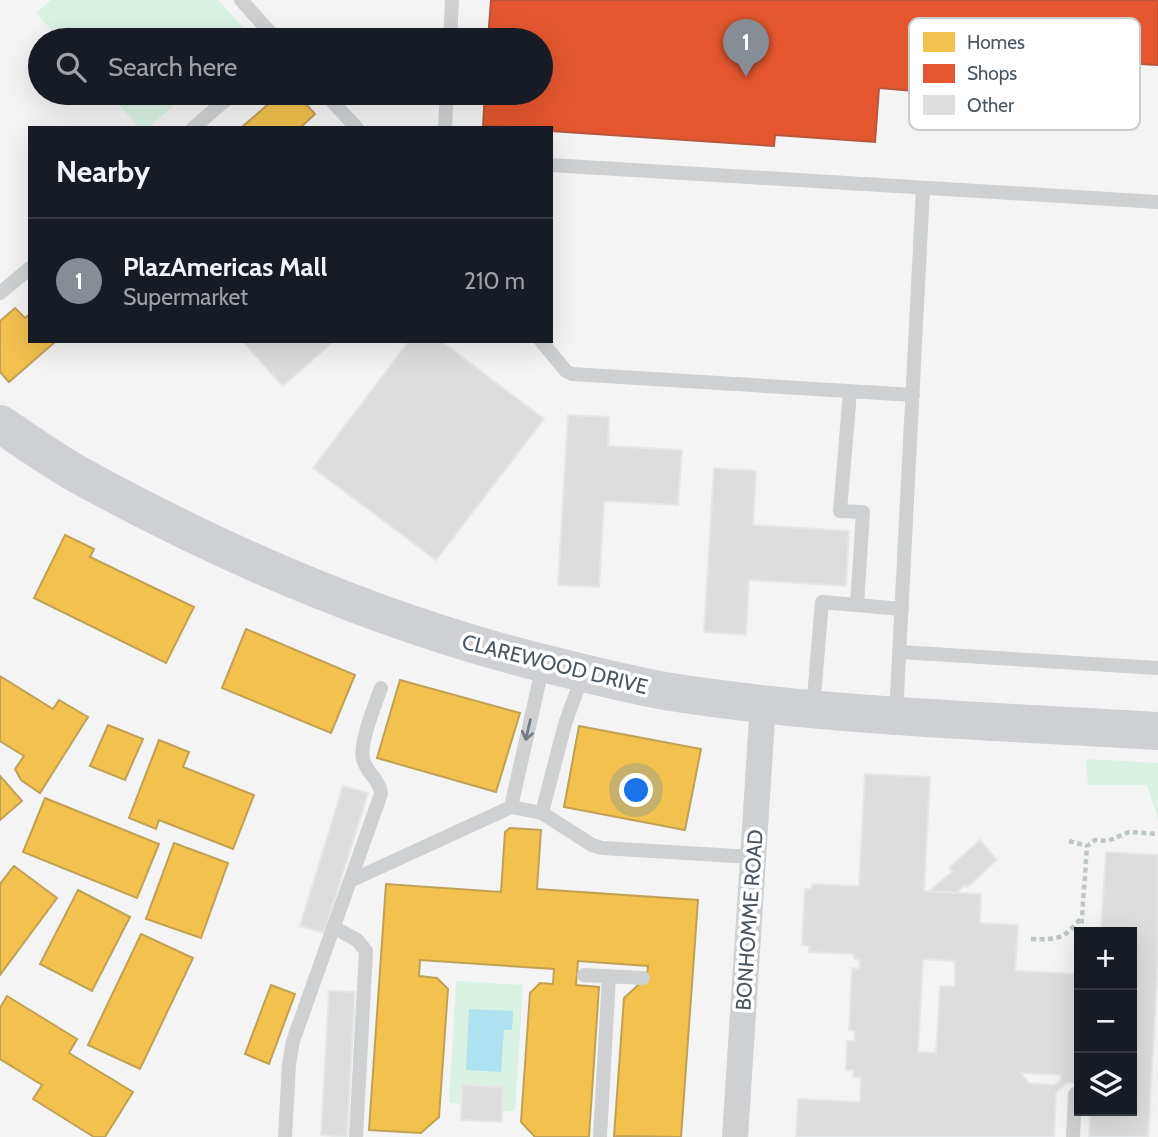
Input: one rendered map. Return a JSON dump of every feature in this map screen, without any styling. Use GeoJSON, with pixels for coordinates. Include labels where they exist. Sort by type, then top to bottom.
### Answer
{"type":"FeatureCollection","features":[{"type":"Feature","properties":{"kind":"street","name":"CLAREWOOD DRIVE"},"geometry":{"type":"LineString","coordinates":[[0,424],[76,473],[268,571],[412,626],[543,664],[668,691],[763,704],[896,716],[1158,731]]}},
{"type":"Feature","properties":{"kind":"street","name":"BONHOMME ROAD"},"geometry":{"type":"LineString","coordinates":[[735,1137],[763,704]]}},
{"type":"Feature","properties":{"kind":"lane"},"geometry":{"type":"LineString","coordinates":[[241,0],[266,28]]}},
{"type":"Feature","properties":{"kind":"lane"},"geometry":{"type":"LineString","coordinates":[[451,28],[452,0]]}},
{"type":"Feature","properties":{"kind":"lane"},"geometry":{"type":"LineString","coordinates":[[195,126],[220,105]]}},
{"type":"Feature","properties":{"kind":"lane"},"geometry":{"type":"LineString","coordinates":[[335,105],[355,126]]}},
{"type":"Feature","properties":{"kind":"lane"},"geometry":{"type":"LineString","coordinates":[[445,126],[446,105]]}},
{"type":"Feature","properties":{"kind":"lane"},"geometry":{"type":"LineString","coordinates":[[553,165],[1158,202]]}},
{"type":"Feature","properties":{"kind":"lane"},"geometry":{"type":"LineString","coordinates":[[896,716],[923,188]]}},
{"type":"Feature","properties":{"kind":"lane"},"geometry":{"type":"LineString","coordinates":[[0,293],[28,270]]}},
{"type":"Feature","properties":{"kind":"lane"},"geometry":{"type":"LineString","coordinates":[[543,343],[566,371],[572,374],[912,395]]}},
{"type":"Feature","properties":{"kind":"lane"},"geometry":{"type":"LineString","coordinates":[[850,391],[840,511],[863,512],[857,605]]}},
{"type":"Feature","properties":{"kind":"lane"},"geometry":{"type":"LineString","coordinates":[[812,709],[822,602],[902,609]]}},
{"type":"Feature","properties":{"kind":"lane"},"geometry":{"type":"LineString","coordinates":[[900,652],[1158,668]]}},
{"type":"Feature","properties":{"kind":"lane"},"geometry":{"type":"LineString","coordinates":[[511,807],[543,664]]}},
{"type":"Feature","properties":{"kind":"lane"},"geometry":{"type":"LineString","coordinates":[[542,813],[565,724],[583,673]]}},
{"type":"Feature","properties":{"kind":"lane"},"geometry":{"type":"LineString","coordinates":[[285,1137],[290,1053],[381,794],[380,786],[363,758],[363,747],[380,688]]}},
{"type":"Feature","properties":{"kind":"lane"},"geometry":{"type":"LineString","coordinates":[[350,881],[511,807],[542,813],[592,845],[602,848],[753,857]]}},
{"type":"Feature","properties":{"kind":"lane"},"geometry":{"type":"LineString","coordinates":[[333,927],[357,940],[366,951],[356,1137]]}},
{"type":"Feature","properties":{"kind":"lane"},"geometry":{"type":"LineString","coordinates":[[584,975],[643,978]]}},
{"type":"Feature","properties":{"kind":"lane"},"geometry":{"type":"LineString","coordinates":[[600,1137],[609,976]]}},
{"type":"Feature","properties":{"kind":"lane"},"geometry":{"type":"LineString","coordinates":[[1073,1137],[1074,1116]]}},
{"type":"Feature","properties":{"kind":"path"},"geometry":{"type":"LineString","coordinates":[[1081,927],[1087,846],[1095,840],[1108,841],[1129,832],[1158,834]]}},
{"type":"Feature","properties":{"kind":"path"},"geometry":{"type":"LineString","coordinates":[[1069,841],[1087,846]]}},
{"type":"Feature","properties":{"kind":"path"},"geometry":{"type":"LineString","coordinates":[[1031,939],[1055,940],[1072,930],[1082,917]]}},
{"type":"Feature","properties":{"kind":"green space"},"geometry":{"type":"Polygon","coordinates":[[[51,0],[218,0],[244,28],[49,28],[36,13],[51,0]]]}},
{"type":"Feature","properties":{"kind":"green space"},"geometry":{"type":"Polygon","coordinates":[[[119,105],[174,105],[150,126],[138,126],[119,105]]]}},
{"type":"Feature","properties":{"kind":"green space"},"geometry":{"type":"Polygon","coordinates":[[[1086,759],[1158,763],[1158,819],[1147,785],[1088,785],[1086,759]]]}},
{"type":"Feature","properties":{"kind":"green space"},"geometry":{"type":"Polygon","coordinates":[[[456,981],[523,985],[515,1111],[503,1111],[502,1122],[461,1120],[462,1104],[449,1103],[456,981]]]}},
{"type":"Feature","properties":{"kind":"water"},"geometry":{"type":"Polygon","coordinates":[[[469,1009],[513,1011],[512,1030],[504,1030],[501,1072],[466,1070],[469,1009]]]}},
{"type":"Feature","properties":{"kind":"building: Homes"},"geometry":{"type":"Polygon","coordinates":[[[267,105],[307,105],[315,114],[302,126],[243,126],[267,105]]]}},
{"type":"Feature","properties":{"kind":"building: Homes"},"geometry":{"type":"Polygon","coordinates":[[[15,308],[25,318],[28,316],[28,343],[54,343],[9,382],[0,372],[0,321],[15,308]]]}},
{"type":"Feature","properties":{"kind":"building: Homes"},"geometry":{"type":"Polygon","coordinates":[[[65,535],[94,549],[90,557],[194,607],[166,663],[34,598],[65,535]]]}},
{"type":"Feature","properties":{"kind":"building: Homes"},"geometry":{"type":"Polygon","coordinates":[[[246,629],[355,675],[331,733],[222,688],[246,629]]]}},
{"type":"Feature","properties":{"kind":"building: Homes"},"geometry":{"type":"Polygon","coordinates":[[[0,676],[53,709],[59,700],[88,717],[40,793],[21,780],[15,769],[24,756],[0,741],[0,676]]]}},
{"type":"Feature","properties":{"kind":"building: Homes"},"geometry":{"type":"Polygon","coordinates":[[[400,680],[520,713],[496,792],[377,758],[400,680]]]}},
{"type":"Feature","properties":{"kind":"building: Homes"},"geometry":{"type":"Polygon","coordinates":[[[108,725],[143,739],[125,780],[90,766],[108,725]]]}},
{"type":"Feature","properties":{"kind":"building: Homes"},"geometry":{"type":"Polygon","coordinates":[[[579,726],[701,749],[685,830],[564,807],[579,726]]]}},
{"type":"Feature","properties":{"kind":"building: Homes"},"geometry":{"type":"Polygon","coordinates":[[[159,740],[189,752],[183,767],[254,795],[233,849],[159,820],[156,829],[129,818],[159,740]]]}},
{"type":"Feature","properties":{"kind":"building: Homes"},"geometry":{"type":"Polygon","coordinates":[[[0,776],[22,801],[0,820],[0,776]]]}},
{"type":"Feature","properties":{"kind":"building: Homes"},"geometry":{"type":"Polygon","coordinates":[[[45,798],[159,844],[137,898],[23,852],[45,798]]]}},
{"type":"Feature","properties":{"kind":"building: Homes"},"geometry":{"type":"Polygon","coordinates":[[[510,828],[541,830],[537,889],[698,900],[681,1137],[614,1136],[624,998],[647,977],[648,966],[578,961],[576,985],[599,987],[589,1137],[535,1137],[521,1122],[530,993],[540,983],[553,984],[554,969],[420,960],[419,976],[437,978],[448,989],[439,1117],[421,1133],[369,1130],[386,884],[501,892],[505,832],[510,828]]]}},
{"type":"Feature","properties":{"kind":"building: Homes"},"geometry":{"type":"Polygon","coordinates":[[[174,843],[228,863],[201,938],[146,919],[174,843]]]}},
{"type":"Feature","properties":{"kind":"building: Homes"},"geometry":{"type":"Polygon","coordinates":[[[14,866],[57,898],[0,975],[0,884],[14,866]]]}},
{"type":"Feature","properties":{"kind":"building: Homes"},"geometry":{"type":"Polygon","coordinates":[[[78,890],[130,917],[92,991],[40,964],[78,890]]]}},
{"type":"Feature","properties":{"kind":"building: Homes"},"geometry":{"type":"Polygon","coordinates":[[[141,934],[193,958],[140,1069],[88,1045],[141,934]]]}},
{"type":"Feature","properties":{"kind":"building: Homes"},"geometry":{"type":"Polygon","coordinates":[[[271,985],[295,994],[269,1064],[245,1054],[271,985]]]}},
{"type":"Feature","properties":{"kind":"building: Homes"},"geometry":{"type":"Polygon","coordinates":[[[7,996],[77,1039],[69,1053],[133,1092],[105,1137],[94,1137],[33,1099],[42,1085],[0,1059],[0,1008],[7,996]]]}},
{"type":"Feature","properties":{"kind":"building: Shops"},"geometry":{"type":"Polygon","coordinates":[[[491,0],[1158,0],[1158,65],[1140,64],[1140,18],[909,18],[909,91],[879,88],[875,142],[775,135],[774,146],[553,131],[553,126],[483,126],[484,105],[553,105],[553,28],[489,28],[491,0]]]}},
{"type":"Feature","properties":{"kind":"building: Other"},"geometry":{"type":"Polygon","coordinates":[[[244,343],[332,343],[283,386],[244,343]]]}},
{"type":"Feature","properties":{"kind":"building: Other"},"geometry":{"type":"Polygon","coordinates":[[[407,343],[444,343],[544,419],[436,560],[313,468],[407,343]]]}},
{"type":"Feature","properties":{"kind":"building: Other"},"geometry":{"type":"Polygon","coordinates":[[[568,415],[609,417],[608,446],[682,450],[678,505],[604,501],[599,587],[558,585],[568,415]]]}},
{"type":"Feature","properties":{"kind":"building: Other"},"geometry":{"type":"Polygon","coordinates":[[[714,468],[756,471],[753,525],[849,531],[846,586],[749,580],[746,635],[704,632],[714,468]]]}},
{"type":"Feature","properties":{"kind":"building: Other"},"geometry":{"type":"Polygon","coordinates":[[[865,774],[930,777],[924,891],[981,894],[980,923],[1018,925],[1015,971],[1074,974],[1074,1083],[1067,1083],[1056,1092],[1054,1137],[796,1137],[798,1099],[860,1102],[861,1078],[853,1077],[854,1070],[846,1070],[847,1041],[854,1041],[855,1031],[849,1030],[852,968],[859,969],[860,960],[854,959],[854,954],[809,952],[809,946],[802,945],[805,889],[812,889],[812,884],[859,886],[865,774]],[[923,959],[918,1052],[936,1053],[940,986],[955,987],[955,961],[923,959]],[[1021,1073],[1029,1083],[1054,1085],[1061,1079],[1060,1075],[1021,1073]]]}},
{"type":"Feature","properties":{"kind":"building: Other"},"geometry":{"type":"Polygon","coordinates":[[[343,786],[368,793],[324,933],[300,926],[343,786]]]}},
{"type":"Feature","properties":{"kind":"building: Other"},"geometry":{"type":"Polygon","coordinates":[[[980,840],[997,860],[967,887],[965,885],[956,893],[929,891],[953,871],[949,868],[980,840]]]}},
{"type":"Feature","properties":{"kind":"building: Other"},"geometry":{"type":"Polygon","coordinates":[[[1106,852],[1158,855],[1158,960],[1148,1137],[1089,1137],[1090,1116],[1137,1116],[1137,927],[1101,927],[1106,852]]]}},
{"type":"Feature","properties":{"kind":"building: Other"},"geometry":{"type":"Polygon","coordinates":[[[329,991],[355,992],[347,1137],[321,1135],[329,991]]]}},
{"type":"Feature","properties":{"kind":"building: Other"},"geometry":{"type":"Polygon","coordinates":[[[462,1085],[503,1087],[502,1122],[461,1120],[462,1085]]]}},
{"type":"Feature","properties":{"kind":"place","name":"PlazAmericas Mall"},"geometry":{"type":"Point","coordinates":[746,77]}}]}
